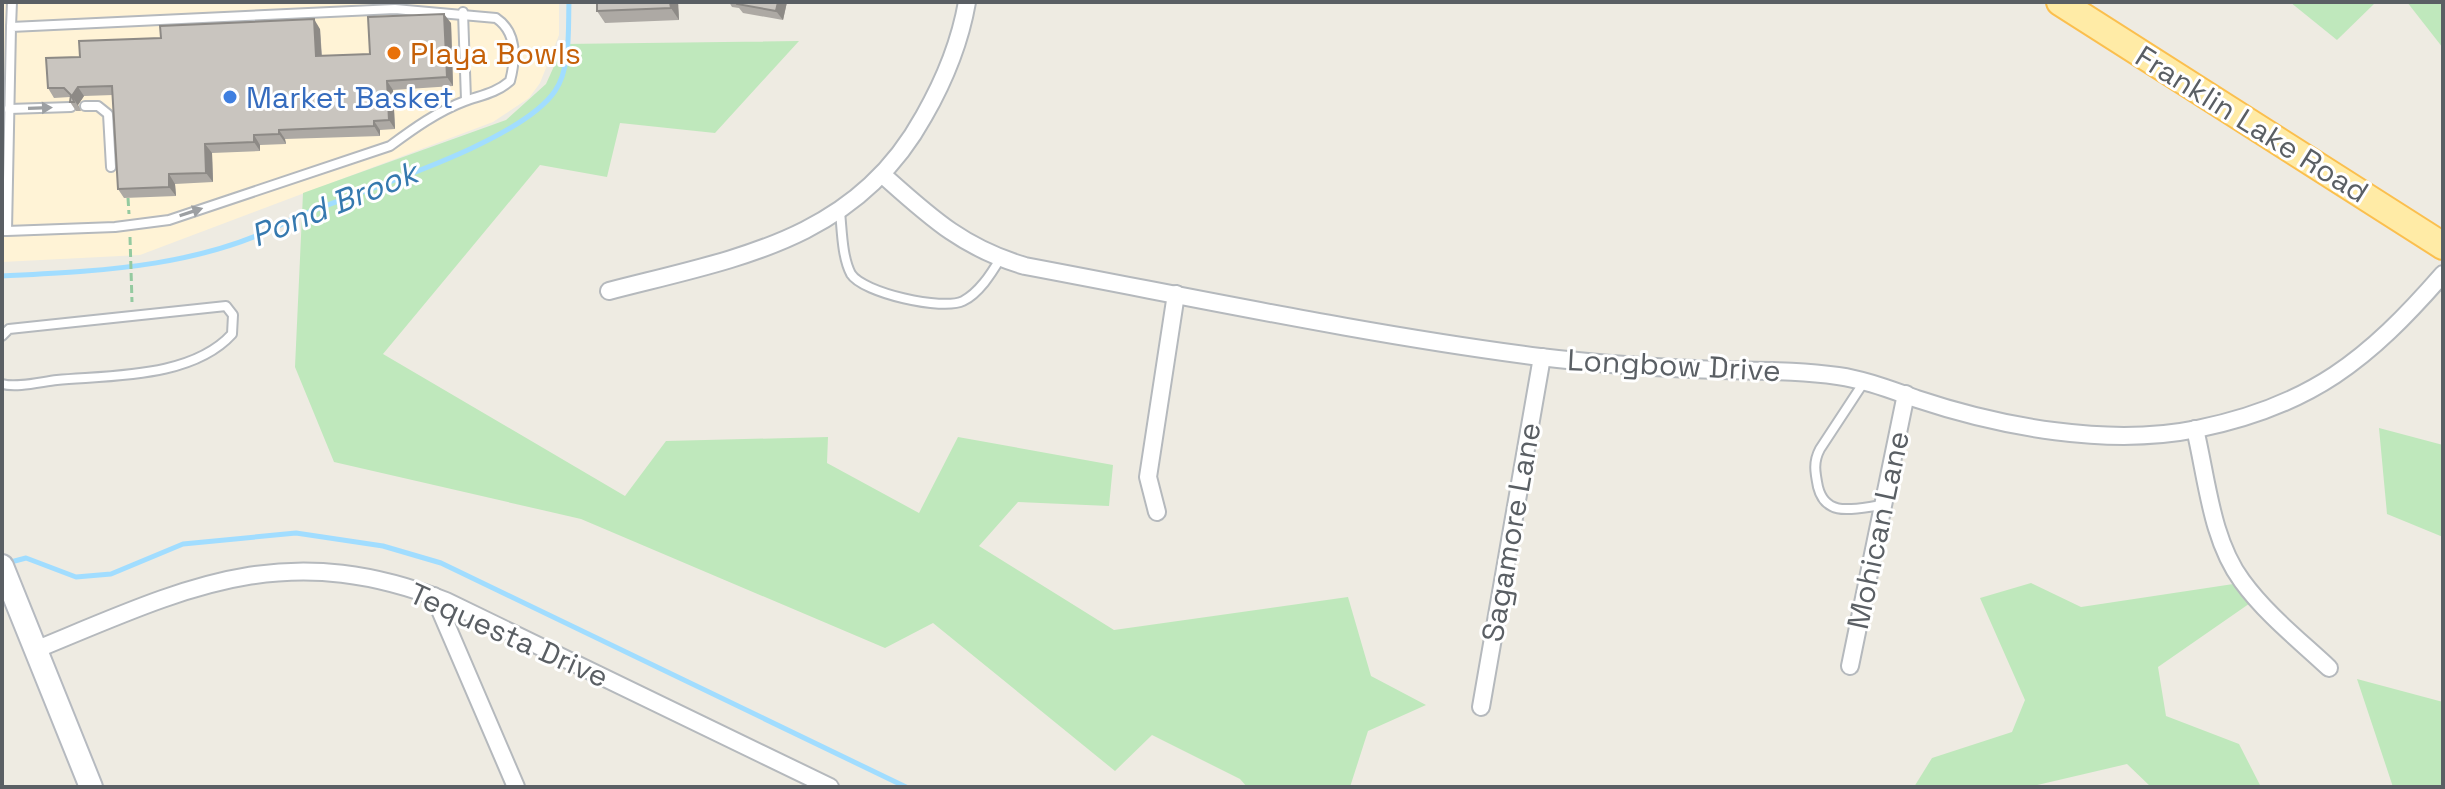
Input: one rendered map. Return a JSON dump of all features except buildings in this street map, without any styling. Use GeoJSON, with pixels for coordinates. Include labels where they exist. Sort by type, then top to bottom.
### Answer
{"type":"FeatureCollection","features":[{"type":"Feature","properties":{"kind":"main road","name":"Franklin Lake Road"},"geometry":{"type":"LineString","coordinates":[[2060,2],[2443,246]]}},
{"type":"Feature","properties":{"kind":"main road"},"geometry":{"type":"LineString","coordinates":[[5,574],[91,787]]}},
{"type":"Feature","properties":{"kind":"street"},"geometry":{"type":"LineString","coordinates":[[609,291],[760,251],[799,235],[840,212],[883,175],[913,137],[952,57],[967,2]]}},
{"type":"Feature","properties":{"kind":"street","name":"Longbow Drive"},"geometry":{"type":"LineString","coordinates":[[883,175],[940,226],[967,245],[1000,259],[1176,294],[1542,357],[1676,368],[1800,371],[1864,381],[2031,427],[2080,433],[2120,435],[2195,429],[2261,412],[2328,381],[2387,336],[2443,274]]}},
{"type":"Feature","properties":{"kind":"street"},"geometry":{"type":"LineString","coordinates":[[1157,512],[1148,477],[1176,294]]}},
{"type":"Feature","properties":{"kind":"street","name":"Sagamore Lane"},"geometry":{"type":"LineString","coordinates":[[1481,707],[1542,357]]}},
{"type":"Feature","properties":{"kind":"street","name":"Mohican Lane"},"geometry":{"type":"LineString","coordinates":[[1850,666],[1906,394]]}},
{"type":"Feature","properties":{"kind":"street"},"geometry":{"type":"LineString","coordinates":[[2195,429],[2219,535],[2240,579],[2259,602],[2329,668]]}},
{"type":"Feature","properties":{"kind":"street","name":"Tequesta Drive"},"geometry":{"type":"LineString","coordinates":[[35,650],[169,594],[207,583],[259,573],[338,573],[377,579],[434,596],[830,787]]}},
{"type":"Feature","properties":{"kind":"street"},"geometry":{"type":"LineString","coordinates":[[434,596],[516,787]]}},
{"type":"Feature","properties":{"kind":"lane"},"geometry":{"type":"LineString","coordinates":[[11,27],[394,6],[496,18],[507,25],[513,37],[510,81],[499,90],[466,100],[414,128],[390,146],[169,220],[115,227],[4,231],[9,109],[11,27],[12,2]]}},
{"type":"Feature","properties":{"kind":"lane"},"geometry":{"type":"LineString","coordinates":[[463,12],[466,100]]}},
{"type":"Feature","properties":{"kind":"lane"},"geometry":{"type":"LineString","coordinates":[[85,106],[102,108],[110,117],[111,167]]}},
{"type":"Feature","properties":{"kind":"lane"},"geometry":{"type":"LineString","coordinates":[[9,109],[71,107]]}},
{"type":"Feature","properties":{"kind":"lane"},"geometry":{"type":"LineString","coordinates":[[840,212],[851,274],[862,284],[902,297],[937,307],[961,303],[973,294],[1000,259]]}},
{"type":"Feature","properties":{"kind":"lane"},"geometry":{"type":"LineString","coordinates":[[2,336],[9,329],[226,306],[233,315],[232,334],[224,344],[192,359],[150,371],[2,384]]}},
{"type":"Feature","properties":{"kind":"lane"},"geometry":{"type":"LineString","coordinates":[[1864,381],[1814,460],[1815,475],[1820,496],[1826,506],[1835,510],[1883,505]]}},
{"type":"Feature","properties":{"kind":"path"},"geometry":{"type":"LineString","coordinates":[[130,253],[132,295]]}},
{"type":"Feature","properties":{"kind":"shaded area"},"geometry":{"type":"Polygon","coordinates":[[[2,2],[559,2],[559,35],[540,83],[529,98],[493,122],[140,255],[2,262],[2,2]]]}},
{"type":"Feature","properties":{"kind":"green space"},"geometry":{"type":"Polygon","coordinates":[[[2290,2],[2376,2],[2337,40],[2290,2]]]}},
{"type":"Feature","properties":{"kind":"green space"},"geometry":{"type":"Polygon","coordinates":[[[2407,2],[2443,2],[2443,48],[2407,2]]]}},
{"type":"Feature","properties":{"kind":"green space"},"geometry":{"type":"Polygon","coordinates":[[[799,41],[715,133],[620,123],[607,177],[540,165],[383,354],[625,496],[666,441],[828,437],[827,463],[919,513],[958,437],[1113,465],[1109,506],[1018,502],[979,546],[1114,630],[1348,597],[1371,676],[1426,705],[1368,731],[1350,787],[1247,787],[1240,779],[1152,735],[1115,771],[933,623],[885,648],[581,519],[334,462],[295,367],[303,193],[506,120],[546,84],[564,44],[799,41]]]}},
{"type":"Feature","properties":{"kind":"green space"},"geometry":{"type":"Polygon","coordinates":[[[2379,428],[2443,445],[2443,537],[2387,514],[2379,428]]]}},
{"type":"Feature","properties":{"kind":"green space"},"geometry":{"type":"Polygon","coordinates":[[[2031,583],[2081,607],[2240,583],[2256,599],[2158,667],[2166,716],[2239,744],[2261,787],[2151,787],[2127,764],[2029,787],[1914,787],[1932,758],[2012,732],[2025,700],[1980,598],[2031,583]]]}},
{"type":"Feature","properties":{"kind":"green space"},"geometry":{"type":"Polygon","coordinates":[[[2357,679],[2443,702],[2443,787],[2393,787],[2357,679]]]}},
{"type":"Feature","properties":{"kind":"waterway","name":"Pond Brook"},"geometry":{"type":"LineString","coordinates":[[2,276],[77,272],[189,257],[260,234],[473,147],[536,111],[555,91],[566,60],[569,2]]}},
{"type":"Feature","properties":{"kind":"waterway"},"geometry":{"type":"LineString","coordinates":[[7,563],[26,558],[76,577],[111,574],[183,544],[296,533],[383,546],[441,563],[906,787]]}},
{"type":"Feature","properties":{"kind":"place","name":"Playa Bowls"},"geometry":{"type":"Point","coordinates":[394,53]}},
{"type":"Feature","properties":{"kind":"place","name":"Market Basket"},"geometry":{"type":"Point","coordinates":[230,97]}}]}
